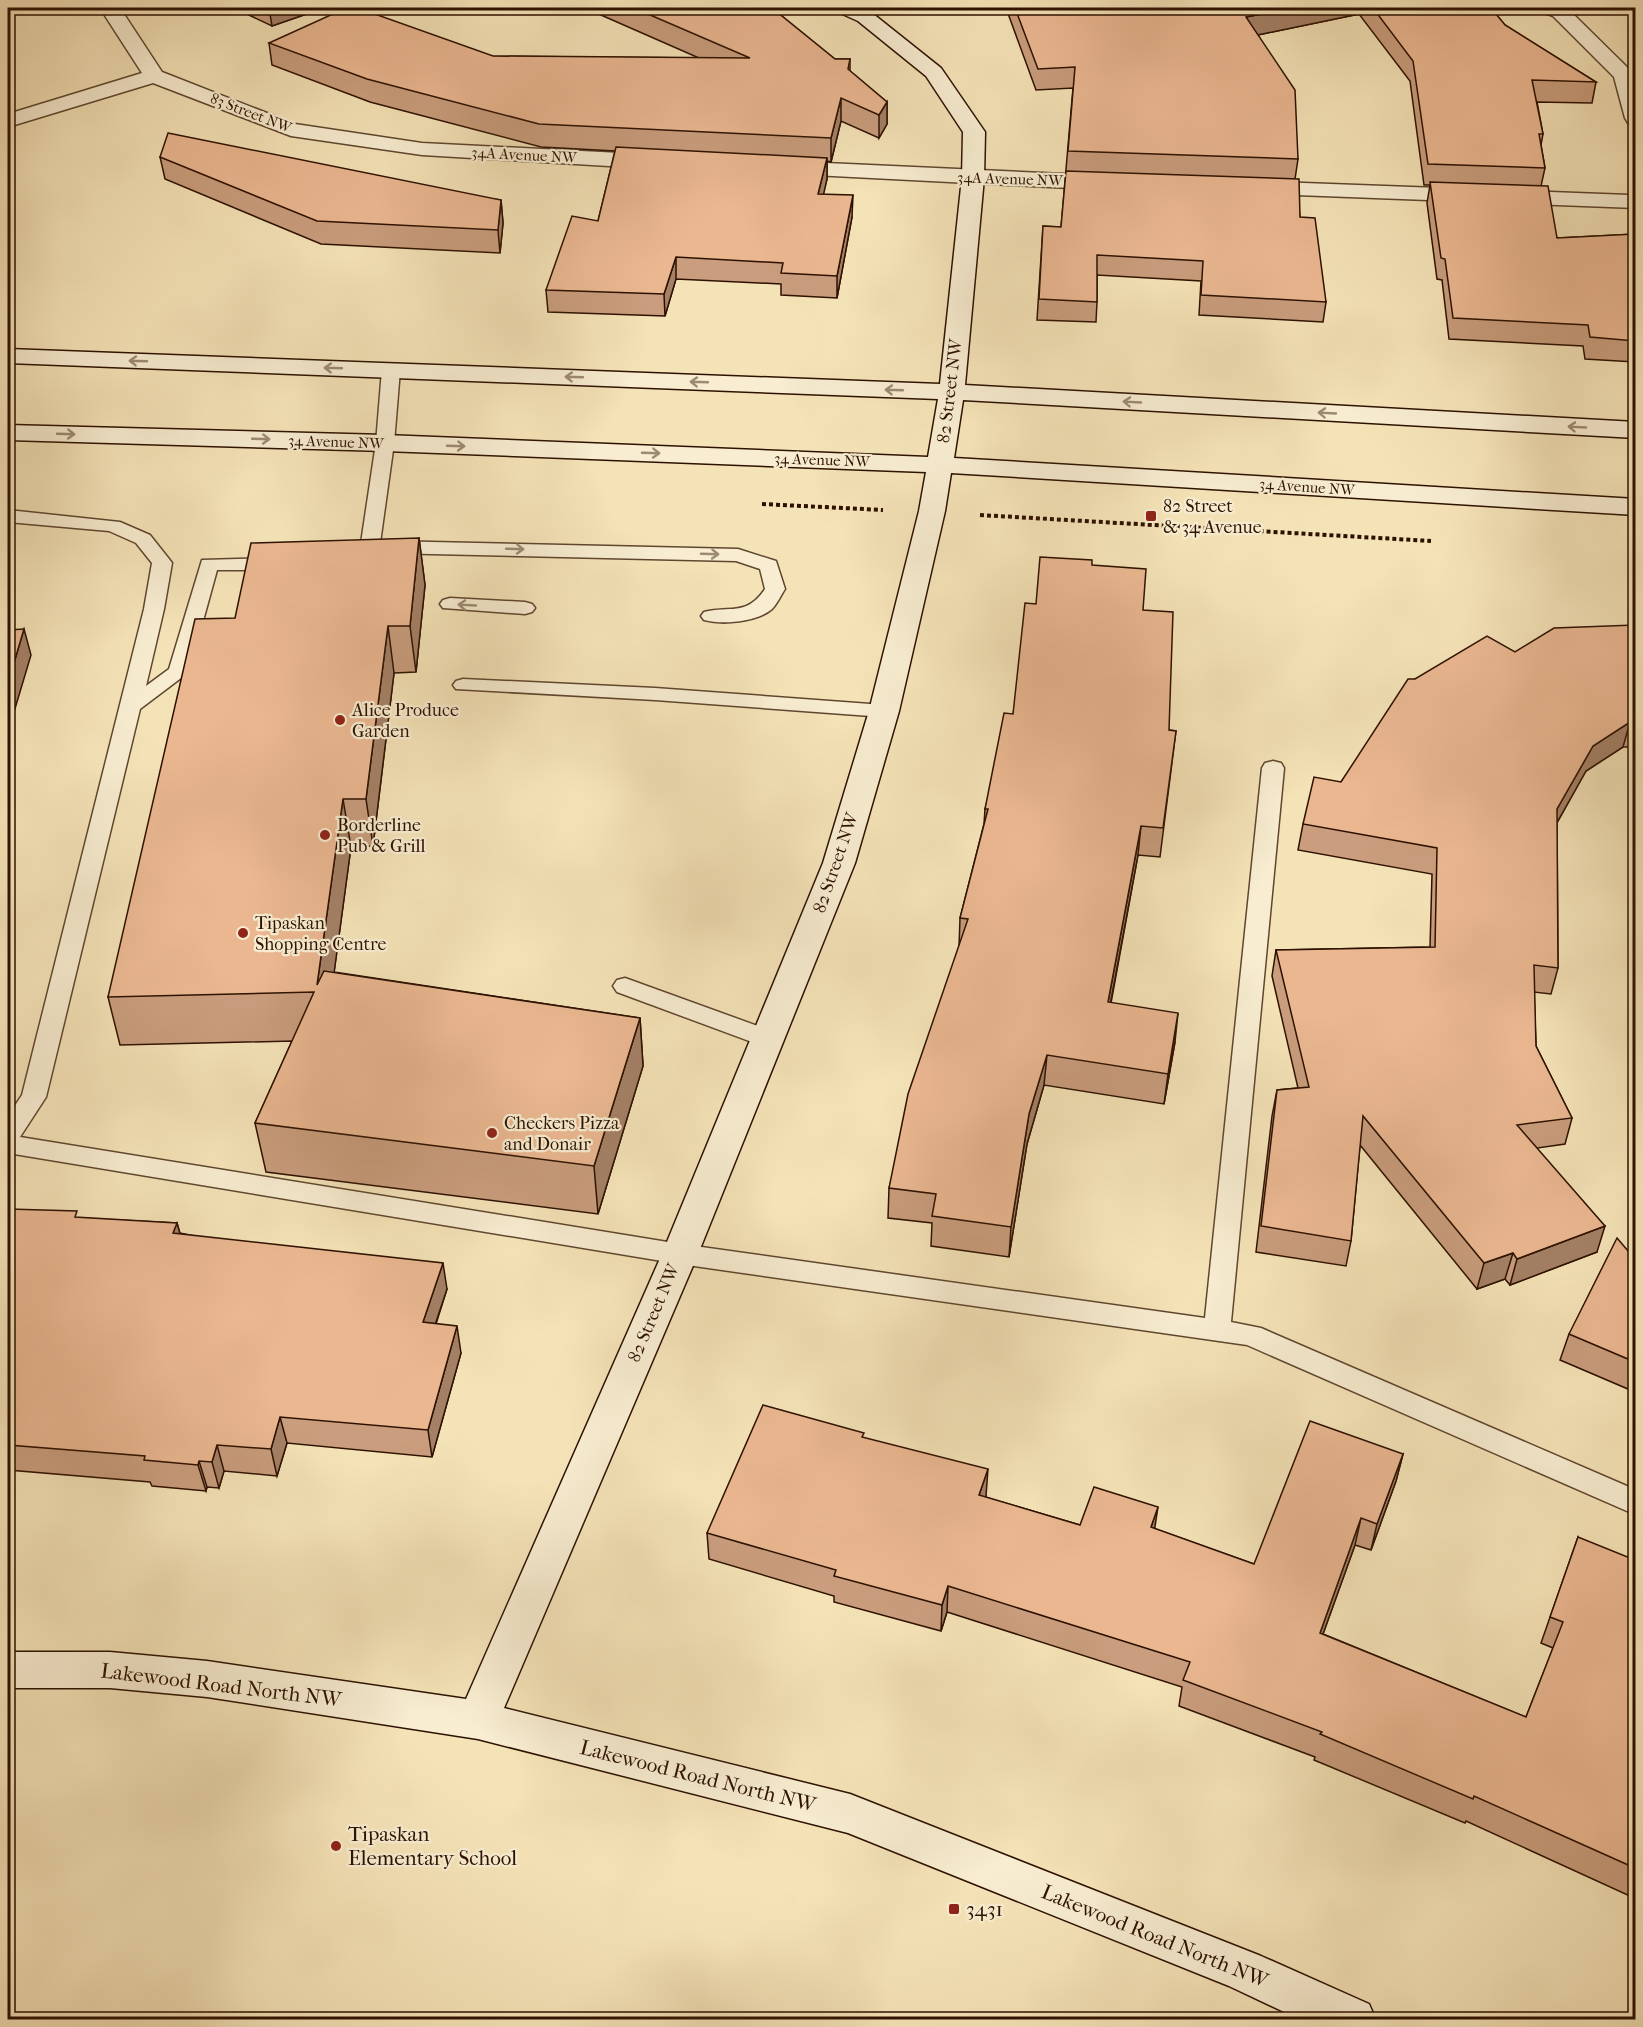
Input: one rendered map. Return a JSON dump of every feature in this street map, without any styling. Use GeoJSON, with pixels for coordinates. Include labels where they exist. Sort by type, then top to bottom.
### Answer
{"type":"FeatureCollection","features":[{"type":"Feature","properties":{"kind":"street"},"geometry":{"type":"LineString","coordinates":[[8,121],[154,76],[110,8]]}},
{"type":"Feature","properties":{"kind":"street","name":"82 Street NW"},"geometry":{"type":"LineString","coordinates":[[478,1720],[680,1254],[839,863],[884,711],[932,511],[952,392],[973,178],[974,132],[934,72],[865,17],[845,8]]}},
{"type":"Feature","properties":{"kind":"street"},"geometry":{"type":"LineString","coordinates":[[1550,8],[1560,12],[1624,75],[1635,117]]}},
{"type":"Feature","properties":{"kind":"street","name":"83 Street NW"},"geometry":{"type":"LineString","coordinates":[[154,76],[291,130],[422,149]]}},
{"type":"Feature","properties":{"kind":"street","name":"34A Avenue NW"},"geometry":{"type":"LineString","coordinates":[[422,149],[686,163]]}},
{"type":"Feature","properties":{"kind":"street","name":"34A Avenue NW"},"geometry":{"type":"LineString","coordinates":[[758,166],[973,178],[1126,183]]}},
{"type":"Feature","properties":{"kind":"street"},"geometry":{"type":"LineString","coordinates":[[1233,187],[1634,201]]}},
{"type":"Feature","properties":{"kind":"street"},"geometry":{"type":"LineString","coordinates":[[8,356],[952,392],[1635,430]]}},
{"type":"Feature","properties":{"kind":"street","name":"34 Avenue NW"},"geometry":{"type":"LineString","coordinates":[[8,432],[385,443],[940,465],[1635,507]]}},
{"type":"Feature","properties":{"kind":"street","name":"Lakewood Road North NW"},"geometry":{"type":"LineString","coordinates":[[8,1670],[110,1670],[207,1679],[478,1720],[850,1814],[1245,1971],[1353,2019]]}},
{"type":"Feature","properties":{"kind":"lane"},"geometry":{"type":"LineString","coordinates":[[370,546],[385,443],[392,370]]}},
{"type":"Feature","properties":{"kind":"lane"},"geometry":{"type":"LineString","coordinates":[[8,516],[113,526],[143,539],[162,563],[154,609],[34,1097],[8,1134]]}},
{"type":"Feature","properties":{"kind":"lane"},"geometry":{"type":"LineString","coordinates":[[327,563],[339,563],[370,546],[738,555],[769,565],[775,589],[764,605],[735,617],[711,616]]}},
{"type":"Feature","properties":{"kind":"lane"},"geometry":{"type":"LineString","coordinates":[[130,706],[179,672],[209,564],[291,564]]}},
{"type":"Feature","properties":{"kind":"lane"},"geometry":{"type":"LineString","coordinates":[[450,604],[525,608]]}},
{"type":"Feature","properties":{"kind":"lane"},"geometry":{"type":"LineString","coordinates":[[463,685],[655,694],[884,711]]}},
{"type":"Feature","properties":{"kind":"lane"},"geometry":{"type":"LineString","coordinates":[[1217,1330],[1273,768]]}},
{"type":"Feature","properties":{"kind":"lane"},"geometry":{"type":"LineString","coordinates":[[625,986],[768,1039]]}},
{"type":"Feature","properties":{"kind":"lane"},"geometry":{"type":"LineString","coordinates":[[8,1144],[680,1254],[1251,1335],[1635,1503]]}},
{"type":"Feature","properties":{"kind":"path"},"geometry":{"type":"LineString","coordinates":[[757,504],[932,511],[1432,541]]}},
{"type":"Feature","properties":{"kind":"building"},"geometry":{"type":"Polygon","coordinates":[[[346,8],[358,8],[493,56],[750,58],[634,8],[772,8],[835,59],[850,59],[848,69],[887,102],[879,115],[841,98],[831,138],[539,124],[367,79],[269,43],[346,8]]]}},
{"type":"Feature","properties":{"kind":"building"},"geometry":{"type":"Polygon","coordinates":[[[1015,8],[1293,8],[1246,17],[1295,90],[1298,159],[1068,151],[1075,67],[1038,69],[1015,8]]]}},
{"type":"Feature","properties":{"kind":"building"},"geometry":{"type":"Polygon","coordinates":[[[1373,8],[1491,8],[1505,25],[1596,82],[1532,80],[1543,134],[1539,134],[1545,168],[1428,164],[1413,61],[1373,8]]]}},
{"type":"Feature","properties":{"kind":"building"},"geometry":{"type":"Polygon","coordinates":[[[168,133],[501,200],[498,230],[317,221],[160,157],[168,133]]]}},
{"type":"Feature","properties":{"kind":"building"},"geometry":{"type":"Polygon","coordinates":[[[616,147],[827,158],[818,194],[853,195],[837,276],[781,273],[783,263],[676,257],[664,294],[546,290],[572,216],[598,221],[616,147]]]}},
{"type":"Feature","properties":{"kind":"building"},"geometry":{"type":"Polygon","coordinates":[[[1066,171],[1299,179],[1300,217],[1315,218],[1326,302],[1201,295],[1203,261],[1097,255],[1097,302],[1039,299],[1043,226],[1061,227],[1066,171]]]}},
{"type":"Feature","properties":{"kind":"building"},"geometry":{"type":"Polygon","coordinates":[[[1430,182],[1548,186],[1557,238],[1635,234],[1635,341],[1590,337],[1588,325],[1453,318],[1445,259],[1441,258],[1430,182]]]}},
{"type":"Feature","properties":{"kind":"building","name":"Tipaskan Shopping Centre"},"geometry":{"type":"Polygon","coordinates":[[[419,538],[410,626],[388,626],[366,799],[343,799],[317,985],[324,971],[640,1018],[594,1166],[255,1123],[314,992],[108,997],[195,619],[235,618],[251,543],[419,538]]]}},
{"type":"Feature","properties":{"kind":"building"},"geometry":{"type":"Polygon","coordinates":[[[1040,557],[1092,560],[1092,565],[1146,569],[1143,610],[1173,612],[1169,730],[1176,731],[1163,828],[1141,826],[1108,1002],[1178,1013],[1168,1074],[1047,1055],[1029,1114],[1011,1227],[932,1216],[936,1194],[889,1188],[908,1094],[968,919],[960,918],[988,809],[985,809],[1004,713],[1013,714],[1025,603],[1036,604],[1040,557]]]}},
{"type":"Feature","properties":{"kind":"building"},"geometry":{"type":"Polygon","coordinates":[[[1635,625],[1635,722],[1630,722],[1593,746],[1557,809],[1558,968],[1534,965],[1536,1046],[1572,1118],[1517,1125],[1605,1226],[1517,1259],[1513,1253],[1484,1263],[1363,1116],[1351,1241],[1261,1226],[1277,1090],[1309,1087],[1276,950],[1435,947],[1437,848],[1303,824],[1314,777],[1341,782],[1408,679],[1415,679],[1487,636],[1515,652],[1554,628],[1635,625]]]}},
{"type":"Feature","properties":{"kind":"building"},"geometry":{"type":"Polygon","coordinates":[[[24,629],[8,683],[8,630],[24,629]]]}},
{"type":"Feature","properties":{"kind":"building"},"geometry":{"type":"Polygon","coordinates":[[[8,1209],[77,1211],[75,1217],[177,1223],[173,1233],[443,1263],[423,1322],[457,1326],[428,1430],[280,1417],[271,1449],[217,1445],[212,1462],[199,1461],[198,1465],[144,1460],[145,1456],[8,1445],[8,1209]]]}},
{"type":"Feature","properties":{"kind":"building"},"geometry":{"type":"Polygon","coordinates":[[[1617,1238],[1635,1259],[1635,1362],[1569,1334],[1617,1238]]]}},
{"type":"Feature","properties":{"kind":"building"},"geometry":{"type":"Polygon","coordinates":[[[763,1405],[864,1433],[862,1437],[988,1469],[979,1495],[1080,1525],[1094,1487],[1158,1507],[1151,1527],[1254,1564],[1310,1421],[1403,1454],[1377,1524],[1361,1518],[1320,1633],[1526,1717],[1563,1622],[1550,1617],[1578,1537],[1635,1560],[1635,1868],[1474,1796],[1473,1799],[1320,1734],[1322,1732],[1183,1680],[1190,1662],[948,1586],[942,1605],[834,1576],[836,1570],[707,1533],[763,1405]]]}},
{"type":"Feature","properties":{"kind":"place","name":"82 Street & 34 Avenue"},"geometry":{"type":"Point","coordinates":[1151,516]}},
{"type":"Feature","properties":{"kind":"place","name":"Alice Produce Garden"},"geometry":{"type":"Point","coordinates":[340,720]}},
{"type":"Feature","properties":{"kind":"place","name":"Borderline Pub & Grill"},"geometry":{"type":"Point","coordinates":[325,835]}},
{"type":"Feature","properties":{"kind":"place","name":"Tipaskan Shopping Centre"},"geometry":{"type":"Point","coordinates":[243,933]}},
{"type":"Feature","properties":{"kind":"place","name":"Checkers Pizza and Donair"},"geometry":{"type":"Point","coordinates":[492,1133]}},
{"type":"Feature","properties":{"kind":"place","name":"Tipaskan Elementary School"},"geometry":{"type":"Point","coordinates":[336,1846]}},
{"type":"Feature","properties":{"kind":"place","name":"3431"},"geometry":{"type":"Point","coordinates":[954,1909]}}]}
